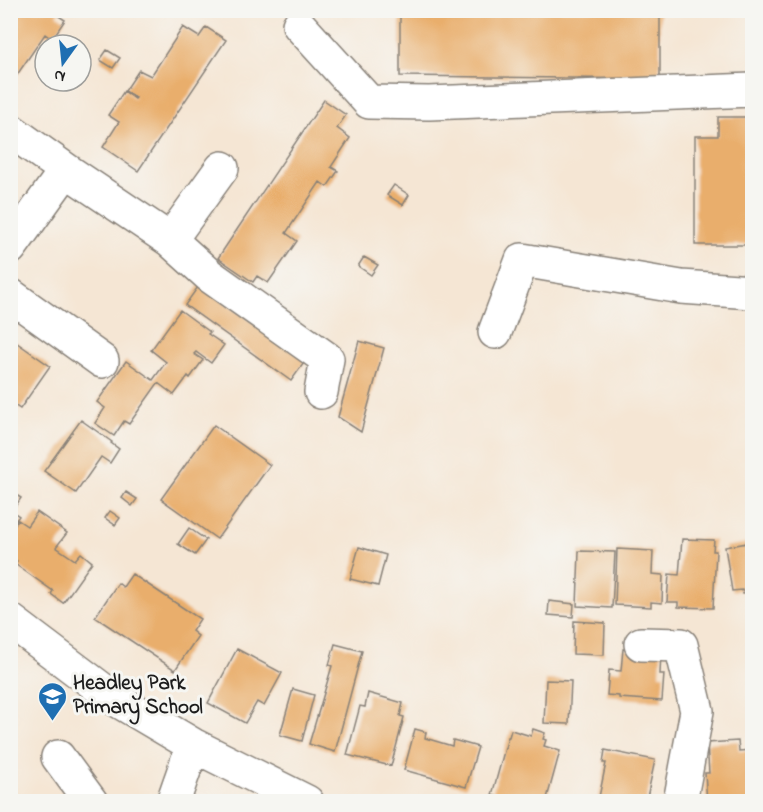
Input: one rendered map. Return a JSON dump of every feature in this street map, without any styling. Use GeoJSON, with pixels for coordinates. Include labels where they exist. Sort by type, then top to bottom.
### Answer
{"type":"FeatureCollection","features":[{"type":"Feature","properties":{"kind":"street"},"geometry":{"type":"LineString","coordinates":[[299,25],[369,102],[429,103],[753,90]]}},
{"type":"Feature","properties":{"kind":"street"},"geometry":{"type":"LineString","coordinates":[[10,130],[170,240],[210,276],[327,360],[321,392]]}},
{"type":"Feature","properties":{"kind":"street"},"geometry":{"type":"LineString","coordinates":[[170,240],[222,168]]}},
{"type":"Feature","properties":{"kind":"street"},"geometry":{"type":"LineString","coordinates":[[10,248],[66,170]]}},
{"type":"Feature","properties":{"kind":"street"},"geometry":{"type":"LineString","coordinates":[[495,332],[522,260],[681,287],[753,292]]}},
{"type":"Feature","properties":{"kind":"street"},"geometry":{"type":"LineString","coordinates":[[10,295],[102,361]]}},
{"type":"Feature","properties":{"kind":"street"},"geometry":{"type":"LineString","coordinates":[[10,620],[112,697],[193,745],[307,801]]}},
{"type":"Feature","properties":{"kind":"street"},"geometry":{"type":"LineString","coordinates":[[641,644],[681,645],[697,711],[680,801]]}},
{"type":"Feature","properties":{"kind":"street"},"geometry":{"type":"LineString","coordinates":[[173,801],[193,745]]}},
{"type":"Feature","properties":{"kind":"street"},"geometry":{"type":"LineString","coordinates":[[58,757],[91,801]]}},
{"type":"Feature","properties":{"kind":"building"},"geometry":{"type":"Polygon","coordinates":[[[10,10],[60,10],[57,15],[65,20],[56,33],[33,33],[33,51],[10,85],[10,10]]]}},
{"type":"Feature","properties":{"kind":"building"},"geometry":{"type":"Polygon","coordinates":[[[400,10],[660,10],[660,79],[400,76],[400,10]]]}},
{"type":"Feature","properties":{"kind":"building"},"geometry":{"type":"Polygon","coordinates":[[[183,27],[199,37],[206,27],[226,40],[138,171],[103,147],[119,122],[108,115],[124,91],[136,98],[125,91],[139,70],[151,76],[183,27]]]}},
{"type":"Feature","properties":{"kind":"building"},"geometry":{"type":"Polygon","coordinates":[[[107,50],[120,58],[113,68],[100,60],[107,50]]]}},
{"type":"Feature","properties":{"kind":"building"},"geometry":{"type":"Polygon","coordinates":[[[324,100],[346,115],[337,128],[350,138],[331,167],[338,171],[327,187],[320,182],[286,233],[297,241],[268,283],[257,276],[253,282],[218,258],[324,100]]]}},
{"type":"Feature","properties":{"kind":"building"},"geometry":{"type":"Polygon","coordinates":[[[718,117],[752,117],[752,251],[748,251],[748,245],[695,245],[695,136],[718,136],[718,117]]]}},
{"type":"Feature","properties":{"kind":"building"},"geometry":{"type":"Polygon","coordinates":[[[394,185],[409,195],[403,205],[387,195],[394,185]]]}},
{"type":"Feature","properties":{"kind":"building"},"geometry":{"type":"Polygon","coordinates":[[[364,257],[378,265],[371,275],[358,266],[364,257]]]}},
{"type":"Feature","properties":{"kind":"building"},"geometry":{"type":"Polygon","coordinates":[[[200,284],[306,360],[291,381],[185,305],[200,284]]]}},
{"type":"Feature","properties":{"kind":"building"},"geometry":{"type":"Polygon","coordinates":[[[180,310],[224,345],[211,363],[196,352],[194,354],[203,360],[174,395],[158,383],[129,424],[124,421],[114,436],[95,423],[105,408],[97,402],[126,361],[153,380],[166,362],[151,350],[180,310]]]}},
{"type":"Feature","properties":{"kind":"building"},"geometry":{"type":"Polygon","coordinates":[[[10,338],[50,366],[20,409],[10,402],[10,338]]]}},
{"type":"Feature","properties":{"kind":"building"},"geometry":{"type":"Polygon","coordinates":[[[359,341],[384,348],[361,432],[338,417],[359,341]]]}},
{"type":"Feature","properties":{"kind":"building"},"geometry":{"type":"Polygon","coordinates":[[[81,420],[119,449],[110,463],[101,457],[76,493],[44,471],[81,420]]]}},
{"type":"Feature","properties":{"kind":"building"},"geometry":{"type":"Polygon","coordinates":[[[214,425],[270,465],[217,539],[161,499],[214,425]]]}},
{"type":"Feature","properties":{"kind":"building"},"geometry":{"type":"Polygon","coordinates":[[[10,491],[21,498],[12,511],[19,516],[10,528],[10,491]]]}},
{"type":"Feature","properties":{"kind":"building"},"geometry":{"type":"Polygon","coordinates":[[[126,492],[137,499],[132,506],[122,498],[126,492]]]}},
{"type":"Feature","properties":{"kind":"building"},"geometry":{"type":"Polygon","coordinates":[[[110,511],[120,518],[115,525],[105,518],[110,511]]]}},
{"type":"Feature","properties":{"kind":"building"},"geometry":{"type":"Polygon","coordinates":[[[37,512],[67,533],[56,547],[75,560],[81,553],[92,562],[63,603],[51,594],[53,591],[15,564],[17,561],[10,557],[10,530],[18,520],[27,526],[37,512]]]}},
{"type":"Feature","properties":{"kind":"building"},"geometry":{"type":"Polygon","coordinates":[[[189,528],[206,540],[195,555],[178,544],[189,528]]]}},
{"type":"Feature","properties":{"kind":"building"},"geometry":{"type":"Polygon","coordinates":[[[682,539],[714,540],[713,551],[716,551],[713,608],[678,607],[678,602],[667,602],[669,574],[679,575],[682,539]]]}},
{"type":"Feature","properties":{"kind":"building"},"geometry":{"type":"Polygon","coordinates":[[[747,543],[748,552],[752,551],[752,593],[743,594],[742,590],[732,591],[725,547],[747,543]]]}},
{"type":"Feature","properties":{"kind":"building"},"geometry":{"type":"Polygon","coordinates":[[[359,547],[386,555],[378,586],[350,579],[359,547]]]}},
{"type":"Feature","properties":{"kind":"building"},"geometry":{"type":"Polygon","coordinates":[[[617,549],[653,551],[652,574],[663,575],[662,603],[651,602],[651,607],[615,605],[617,549]]]}},
{"type":"Feature","properties":{"kind":"building"},"geometry":{"type":"Polygon","coordinates":[[[579,551],[615,552],[612,608],[577,606],[579,551]]]}},
{"type":"Feature","properties":{"kind":"building"},"geometry":{"type":"Polygon","coordinates":[[[132,574],[200,619],[192,631],[198,636],[175,670],[95,617],[118,583],[123,587],[132,574]]]}},
{"type":"Feature","properties":{"kind":"building"},"geometry":{"type":"Polygon","coordinates":[[[549,601],[574,604],[573,617],[548,615],[549,601]]]}},
{"type":"Feature","properties":{"kind":"building"},"geometry":{"type":"Polygon","coordinates":[[[574,621],[605,623],[604,655],[573,654],[574,621]]]}},
{"type":"Feature","properties":{"kind":"building"},"geometry":{"type":"Polygon","coordinates":[[[335,644],[362,651],[335,752],[309,744],[332,666],[329,665],[335,644]]]}},
{"type":"Feature","properties":{"kind":"building"},"geometry":{"type":"Polygon","coordinates":[[[237,649],[282,673],[264,706],[257,702],[245,723],[208,703],[237,649]]]}},
{"type":"Feature","properties":{"kind":"building"},"geometry":{"type":"Polygon","coordinates":[[[623,649],[661,652],[660,674],[664,674],[662,701],[607,695],[609,670],[621,671],[623,649]]]}},
{"type":"Feature","properties":{"kind":"building"},"geometry":{"type":"Polygon","coordinates":[[[546,680],[571,681],[569,724],[544,723],[546,680]]]}},
{"type":"Feature","properties":{"kind":"building"},"geometry":{"type":"Polygon","coordinates":[[[293,689],[314,695],[302,741],[280,735],[293,689]]]}},
{"type":"Feature","properties":{"kind":"building"},"geometry":{"type":"Polygon","coordinates":[[[368,693],[403,703],[400,716],[404,717],[391,766],[347,755],[360,706],[365,707],[368,693]]]}},
{"type":"Feature","properties":{"kind":"building"},"geometry":{"type":"Polygon","coordinates":[[[415,729],[426,732],[425,738],[452,746],[453,740],[478,747],[466,787],[404,770],[415,729]]]}},
{"type":"Feature","properties":{"kind":"building"},"geometry":{"type":"Polygon","coordinates":[[[533,729],[545,733],[544,746],[560,751],[546,802],[514,802],[492,795],[511,730],[531,736],[533,729]]]}},
{"type":"Feature","properties":{"kind":"building"},"geometry":{"type":"Polygon","coordinates":[[[738,741],[739,751],[751,750],[752,802],[707,802],[705,773],[709,773],[707,743],[738,741]]]}},
{"type":"Feature","properties":{"kind":"building"},"geometry":{"type":"Polygon","coordinates":[[[605,750],[655,760],[646,802],[598,802],[606,763],[603,763],[605,750]]]}},
{"type":"Feature","properties":{"kind":"place","name":"Headley Park Primary School"},"geometry":{"type":"Point","coordinates":[52,722]}}]}
